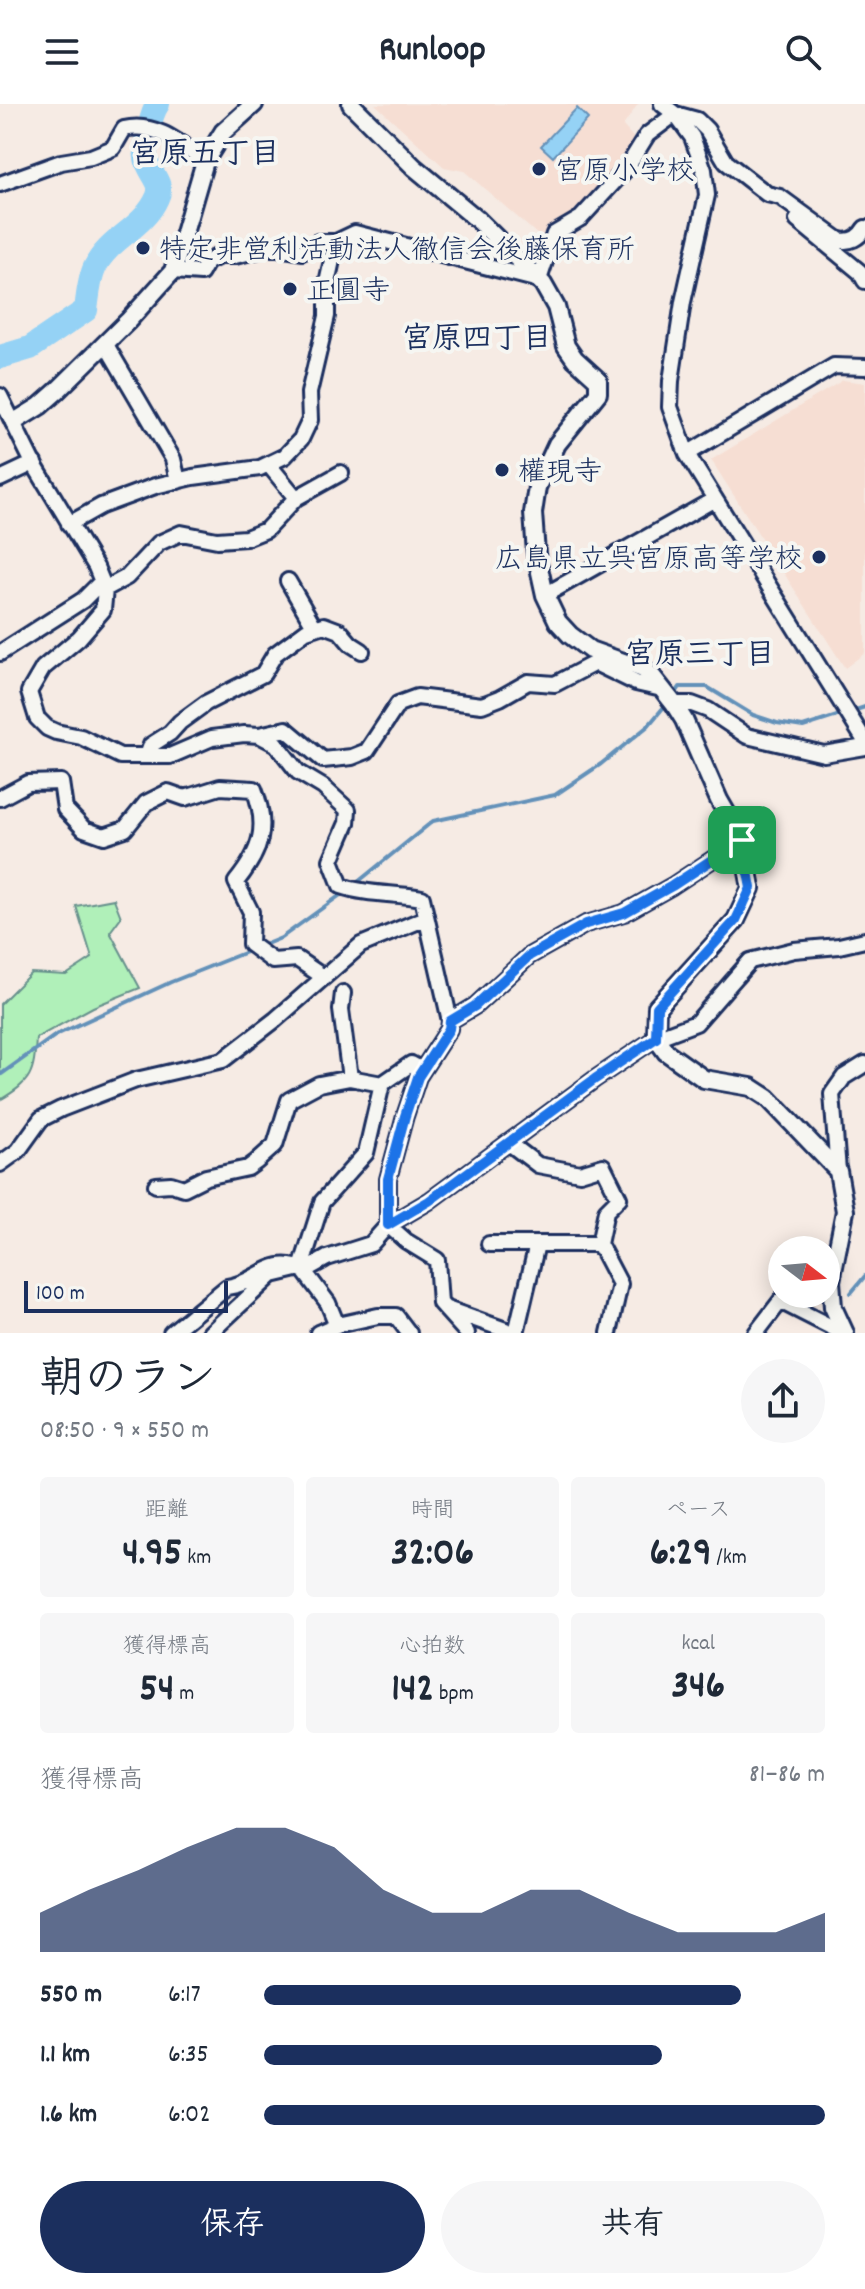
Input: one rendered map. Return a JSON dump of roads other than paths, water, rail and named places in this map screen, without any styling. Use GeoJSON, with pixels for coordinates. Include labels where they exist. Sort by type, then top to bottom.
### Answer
{"type":"FeatureCollection","features":[{"type":"Feature","properties":{"kind":"street"},"geometry":{"type":"LineString","coordinates":[[14,422],[40,406],[173,271],[205,161],[223,132],[254,104]]}},
{"type":"Feature","properties":{"kind":"street"},"geometry":{"type":"LineString","coordinates":[[351,104],[414,167],[478,220],[539,280],[556,307],[566,346],[598,380],[599,389],[587,409],[557,444],[537,487],[533,513],[545,595],[558,622],[570,635],[590,650],[643,669],[674,704],[719,800],[742,840],[751,888],[736,920],[657,1007],[656,1038],[666,1052],[704,1079],[751,1087],[768,1098],[838,1171]]}},
{"type":"Feature","properties":{"kind":"street"},"geometry":{"type":"LineString","coordinates":[[662,104],[675,114],[692,137],[704,170],[707,195],[683,302],[670,407],[687,454],[863,735]]}},
{"type":"Feature","properties":{"kind":"street"},"geometry":{"type":"LineString","coordinates":[[539,280],[554,234],[581,218],[626,169],[647,135],[675,114]]}},
{"type":"Feature","properties":{"kind":"street"},"geometry":{"type":"LineString","coordinates":[[675,114],[697,120],[707,130],[726,162],[860,272],[865,281]]}},
{"type":"Feature","properties":{"kind":"street"},"geometry":{"type":"LineString","coordinates":[[0,184],[61,162],[91,157],[113,148],[124,129],[133,127],[171,136],[205,161]]}},
{"type":"Feature","properties":{"kind":"street"},"geometry":{"type":"LineString","coordinates":[[767,194],[780,197],[839,240],[858,237],[865,228]]}},
{"type":"Feature","properties":{"kind":"street"},"geometry":{"type":"LineString","coordinates":[[173,271],[201,273],[207,262],[219,256],[235,256],[271,247],[302,252],[318,242],[336,242],[355,233],[539,280]]}},
{"type":"Feature","properties":{"kind":"street"},"geometry":{"type":"LineString","coordinates":[[69,524],[101,506],[178,481],[269,465],[285,456],[301,439],[310,420],[309,393],[327,316],[327,283],[336,242]]}},
{"type":"Feature","properties":{"kind":"street"},"geometry":{"type":"LineString","coordinates":[[105,343],[173,459],[178,481]]}},
{"type":"Feature","properties":{"kind":"street"},"geometry":{"type":"LineString","coordinates":[[687,454],[834,366],[865,367]]}},
{"type":"Feature","properties":{"kind":"street"},"geometry":{"type":"LineString","coordinates":[[0,396],[34,463],[104,585],[103,610],[79,638],[43,668],[29,692],[37,718],[56,732],[81,737],[120,756],[170,756],[212,738],[259,735],[286,729],[323,760],[352,757],[367,751],[398,704],[417,697],[482,705],[528,682],[555,684],[595,663],[636,683],[662,689]]}},
{"type":"Feature","properties":{"kind":"street"},"geometry":{"type":"LineString","coordinates":[[0,479],[34,463]]}},
{"type":"Feature","properties":{"kind":"street"},"geometry":{"type":"LineString","coordinates":[[269,465],[296,498]]}},
{"type":"Feature","properties":{"kind":"street"},"geometry":{"type":"LineString","coordinates":[[0,653],[104,585],[127,577],[159,543],[181,533],[217,540],[246,538],[266,530],[296,498],[341,473]]}},
{"type":"Feature","properties":{"kind":"street"},"geometry":{"type":"LineString","coordinates":[[545,595],[715,499]]}},
{"type":"Feature","properties":{"kind":"street"},"geometry":{"type":"LineString","coordinates":[[288,581],[315,628]]}},
{"type":"Feature","properties":{"kind":"street"},"geometry":{"type":"LineString","coordinates":[[147,756],[151,745],[170,733],[180,722],[216,697],[263,674],[275,654],[290,640],[324,625],[340,631],[362,651]]}},
{"type":"Feature","properties":{"kind":"street"},"geometry":{"type":"LineString","coordinates":[[674,704],[692,704],[708,710],[747,736],[824,754],[865,747]]}},
{"type":"Feature","properties":{"kind":"street"},"geometry":{"type":"LineString","coordinates":[[259,735],[276,744],[298,772],[323,787],[348,810],[347,823],[331,860],[341,886],[358,892],[422,898],[450,1021],[449,1029],[422,1070],[391,1161],[388,1225],[406,1241],[437,1260],[440,1303],[467,1333]]}},
{"type":"Feature","properties":{"kind":"street"},"geometry":{"type":"LineString","coordinates":[[0,798],[28,783],[61,782],[65,809],[84,829],[104,836],[125,829],[146,803],[168,792],[185,798],[220,787],[254,789],[261,808],[260,846],[236,882],[251,912],[250,944],[273,961],[297,959],[322,976]]}},
{"type":"Feature","properties":{"kind":"street"},"geometry":{"type":"LineString","coordinates":[[450,1021],[475,1006],[529,956],[586,924],[624,913],[742,840]]}},
{"type":"Feature","properties":{"kind":"street"},"geometry":{"type":"LineString","coordinates":[[0,1164],[18,1151],[41,1119],[73,1104],[136,1080],[223,1060],[275,1020],[361,945],[426,918]]}},
{"type":"Feature","properties":{"kind":"street"},"geometry":{"type":"LineString","coordinates":[[210,1333],[272,1275],[303,1270],[327,1258],[371,1244],[388,1225],[488,1160],[595,1079],[656,1038],[696,1023],[750,961],[794,950],[865,940]]}},
{"type":"Feature","properties":{"kind":"street"},"geometry":{"type":"LineString","coordinates":[[343,993],[341,1010],[350,1078]]}},
{"type":"Feature","properties":{"kind":"street"},"geometry":{"type":"LineString","coordinates":[[303,1270],[322,1202],[366,1153],[382,1084],[411,1064],[422,1070]]}},
{"type":"Feature","properties":{"kind":"street"},"geometry":{"type":"LineString","coordinates":[[837,1236],[845,1211],[838,1171],[832,1094],[844,1077],[865,1064]]}},
{"type":"Feature","properties":{"kind":"street"},"geometry":{"type":"LineString","coordinates":[[156,1185],[171,1184],[184,1188],[206,1177],[248,1168],[275,1145],[289,1100],[319,1084],[350,1078],[382,1084]]}},
{"type":"Feature","properties":{"kind":"street"},"geometry":{"type":"LineString","coordinates":[[509,1143],[538,1165],[580,1173],[603,1166],[619,1198],[606,1211],[599,1244],[620,1284],[609,1333]]}},
{"type":"Feature","properties":{"kind":"street"},"geometry":{"type":"LineString","coordinates":[[489,1244],[599,1244]]}},
{"type":"Feature","properties":{"kind":"street"},"geometry":{"type":"LineString","coordinates":[[447,1309],[515,1333],[537,1244]]}},
{"type":"Feature","properties":{"kind":"street"},"geometry":{"type":"LineString","coordinates":[[171,1333],[227,1287],[239,1286],[266,1268],[283,1265],[303,1270],[328,1303],[337,1325]]}},
{"type":"Feature","properties":{"kind":"street"},"geometry":{"type":"LineString","coordinates":[[756,1333],[776,1308]]}},
{"type":"Feature","properties":{"kind":"street"},"geometry":{"type":"LineString","coordinates":[[801,1308],[844,1333]]}},
{"type":"Feature","properties":{"kind":"street"},"geometry":{"type":"LineString","coordinates":[[833,1308],[844,1333]]}},
{"type":"Feature","properties":{"kind":"street"},"geometry":{"type":"LineString","coordinates":[[318,1333],[337,1325],[378,1316],[396,1316],[409,1333]]}},
{"type":"Feature","properties":{"kind":"water"},"geometry":{"type":"Polygon","coordinates":[[[577,108],[588,119],[553,157],[541,146],[577,108]]]}},
{"type":"Feature","properties":{"kind":"waterway"},"geometry":{"type":"LineString","coordinates":[[0,357],[30,348],[86,310],[91,277],[101,257],[151,208],[159,187],[147,163],[146,146],[158,104]]}},
{"type":"Feature","properties":{"kind":"waterway"},"geometry":{"type":"LineString","coordinates":[[674,696],[680,687],[707,687],[753,715],[803,727],[865,707]]}},
{"type":"Feature","properties":{"kind":"waterway"},"geometry":{"type":"LineString","coordinates":[[353,886],[433,821],[555,795],[601,764],[648,726],[668,702]]}},
{"type":"Feature","properties":{"kind":"waterway"},"geometry":{"type":"LineString","coordinates":[[259,947],[281,938],[346,891]]}},
{"type":"Feature","properties":{"kind":"waterway"},"geometry":{"type":"LineString","coordinates":[[0,1075],[56,1035],[171,982],[251,950]]}},
{"type":"Feature","properties":{"kind":"waterway"},"geometry":{"type":"LineString","coordinates":[[851,1293],[865,1276]]}},
{"type":"Feature","properties":{"kind":"place","name":"宮原小学校"},"geometry":{"type":"Point","coordinates":[539,169]}},
{"type":"Feature","properties":{"kind":"place","name":"特定非営利活動法人徹信会後藤保育所"},"geometry":{"type":"Point","coordinates":[143,248]}},
{"type":"Feature","properties":{"kind":"place","name":"正圓寺"},"geometry":{"type":"Point","coordinates":[290,289]}},
{"type":"Feature","properties":{"kind":"place","name":"權現寺"},"geometry":{"type":"Point","coordinates":[502,470]}},
{"type":"Feature","properties":{"kind":"place","name":"広島県立呉宮原高等学校"},"geometry":{"type":"Point","coordinates":[819,557]}},
{"type":"Feature","properties":{"kind":"district","name":"宮原五丁目"},"geometry":{"type":"Point","coordinates":[205,152]}},
{"type":"Feature","properties":{"kind":"district","name":"宮原四丁目"},"geometry":{"type":"Point","coordinates":[477,337]}},
{"type":"Feature","properties":{"kind":"district","name":"宮原三丁目"},"geometry":{"type":"Point","coordinates":[700,653]}}]}
